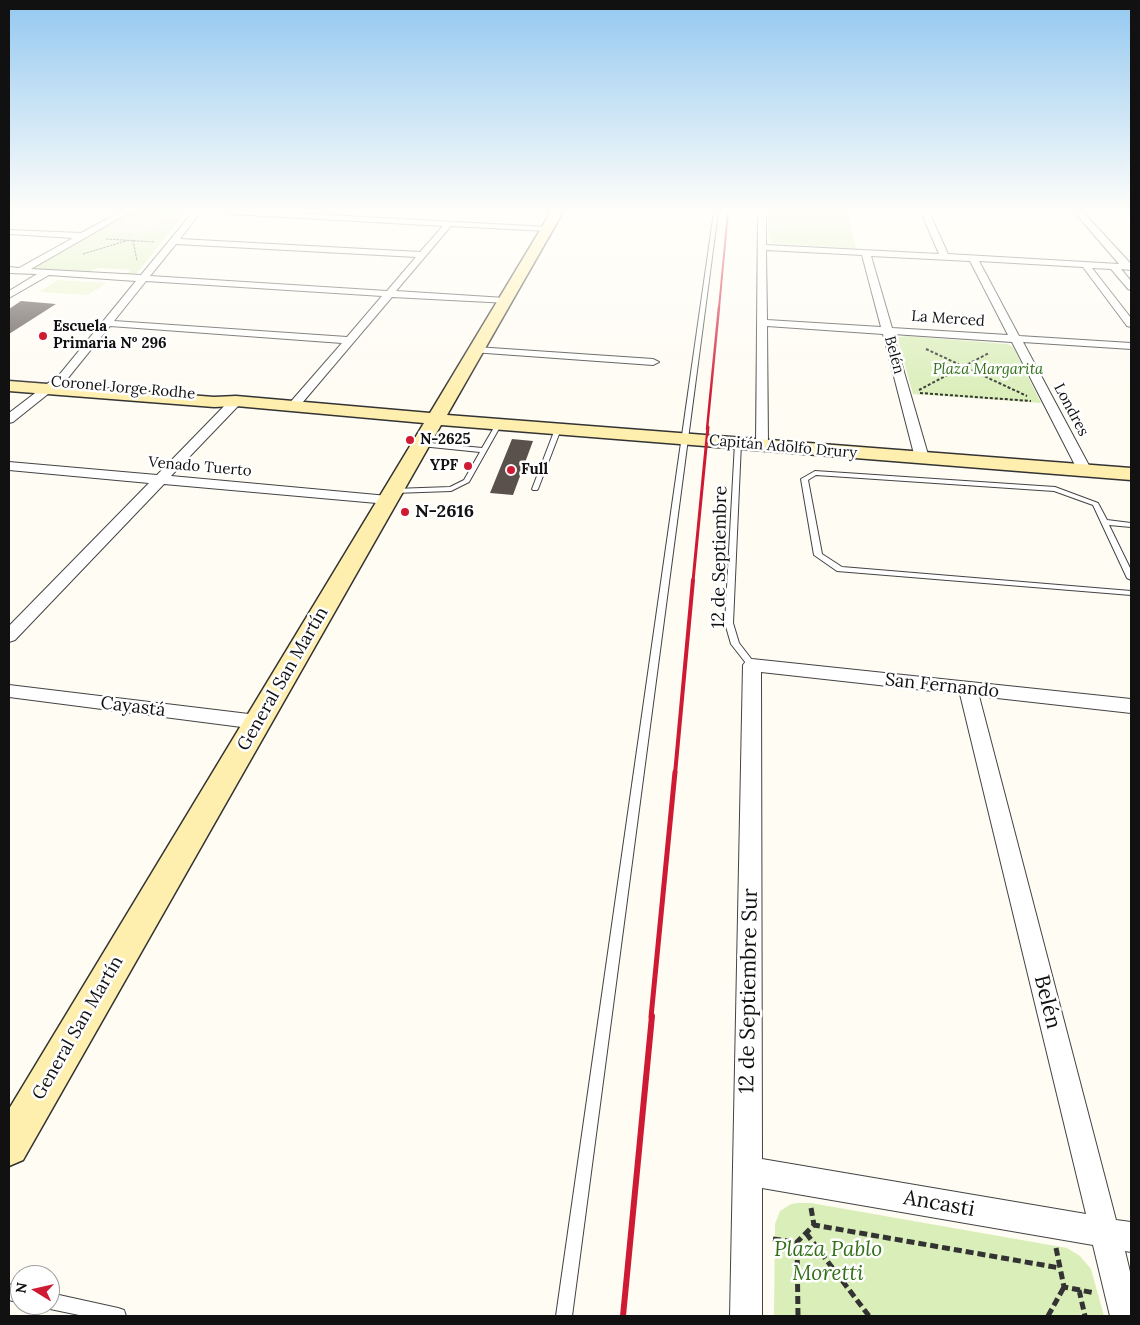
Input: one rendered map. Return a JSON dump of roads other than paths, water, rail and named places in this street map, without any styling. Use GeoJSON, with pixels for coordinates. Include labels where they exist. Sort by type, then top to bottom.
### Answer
{"type":"FeatureCollection","features":[{"type":"Feature","properties":{"kind":"main road","name":"General San Martín"},"geometry":{"type":"LineString","coordinates":[[9,1146],[520,274]]}},
{"type":"Feature","properties":{"kind":"main road","name":"Coronel Jorge Rodhe"},"geometry":{"type":"LineString","coordinates":[[9,378],[53,386],[214,402],[236,401],[436,419]]}},
{"type":"Feature","properties":{"kind":"main road","name":"Coronel Jorge Rodhe"},"geometry":{"type":"LineString","coordinates":[[9,386],[53,386]]}},
{"type":"Feature","properties":{"kind":"main road","name":"Capitán Adolfo Drury"},"geometry":{"type":"LineString","coordinates":[[436,419],[1131,474]]}},
{"type":"Feature","properties":{"kind":"street"},"geometry":{"type":"LineString","coordinates":[[9,295],[45,274]]}},
{"type":"Feature","properties":{"kind":"street"},"geometry":{"type":"LineString","coordinates":[[77,274],[504,301]]}},
{"type":"Feature","properties":{"kind":"street"},"geometry":{"type":"LineString","coordinates":[[9,419],[53,386],[147,274]]}},
{"type":"Feature","properties":{"kind":"street"},"geometry":{"type":"LineString","coordinates":[[292,406],[407,274]]}},
{"type":"Feature","properties":{"kind":"street"},"geometry":{"type":"LineString","coordinates":[[762,274],[762,445]]}},
{"type":"Feature","properties":{"kind":"street","name":"Belén"},"geometry":{"type":"LineString","coordinates":[[872,274],[922,458]]}},
{"type":"Feature","properties":{"kind":"street","name":"Londres"},"geometry":{"type":"LineString","coordinates":[[982,274],[1085,471]]}},
{"type":"Feature","properties":{"kind":"street"},"geometry":{"type":"LineString","coordinates":[[1093,274],[1131,324]]}},
{"type":"Feature","properties":{"kind":"street"},"geometry":{"type":"LineString","coordinates":[[1120,274],[1131,287]]}},
{"type":"Feature","properties":{"kind":"street"},"geometry":{"type":"LineString","coordinates":[[1114,302],[1131,303]]}},
{"type":"Feature","properties":{"kind":"street"},"geometry":{"type":"LineString","coordinates":[[106,323],[349,340]]}},
{"type":"Feature","properties":{"kind":"street","name":"La Merced"},"geometry":{"type":"LineString","coordinates":[[762,323],[1131,346]]}},
{"type":"Feature","properties":{"kind":"street"},"geometry":{"type":"LineString","coordinates":[[476,350],[653,362]]}},
{"type":"Feature","properties":{"kind":"street"},"geometry":{"type":"LineString","coordinates":[[9,636],[236,401]]}},
{"type":"Feature","properties":{"kind":"street","name":"Venado Tuerto"},"geometry":{"type":"LineString","coordinates":[[9,466],[160,479],[391,495]]}},
{"type":"Feature","properties":{"kind":"street","name":"San Fernando"},"geometry":{"type":"LineString","coordinates":[[752,665],[1131,706]]}},
{"type":"Feature","properties":{"kind":"street","name":"12 de Septiembre Sur"},"geometry":{"type":"LineString","coordinates":[[746,1316],[752,665]]}},
{"type":"Feature","properties":{"kind":"street","name":"Belén"},"geometry":{"type":"LineString","coordinates":[[968,688],[1118,1235],[1124,1307]]}},
{"type":"Feature","properties":{"kind":"street","name":"Cayastá"},"geometry":{"type":"LineString","coordinates":[[9,691],[257,722]]}},
{"type":"Feature","properties":{"kind":"street","name":"Ancasti"},"geometry":{"type":"LineString","coordinates":[[747,1171],[1118,1235]]}},
{"type":"Feature","properties":{"kind":"lane"},"geometry":{"type":"LineString","coordinates":[[564,1316],[707,274]]}},
{"type":"Feature","properties":{"kind":"lane"},"geometry":{"type":"LineString","coordinates":[[391,495],[451,490],[466,481],[498,424]]}},
{"type":"Feature","properties":{"kind":"lane"},"geometry":{"type":"LineString","coordinates":[[535,489],[558,429]]}},
{"type":"Feature","properties":{"kind":"lane","name":"12 de Septiembre"},"geometry":{"type":"LineString","coordinates":[[738,443],[729,623],[735,644],[752,665]]}},
{"type":"Feature","properties":{"kind":"lane"},"geometry":{"type":"LineString","coordinates":[[421,444],[482,450]]}},
{"type":"Feature","properties":{"kind":"lane"},"geometry":{"type":"LineString","coordinates":[[1131,578],[1096,504],[1055,489],[815,474],[804,479],[818,555],[840,569],[1131,593]]}},
{"type":"Feature","properties":{"kind":"lane"},"geometry":{"type":"LineString","coordinates":[[1105,522],[1131,525]]}},
{"type":"Feature","properties":{"kind":"lane"},"geometry":{"type":"LineString","coordinates":[[60,1303],[118,1316]]}},
{"type":"Feature","properties":{"kind":"railway"},"geometry":{"type":"LineString","coordinates":[[719,308],[722,274]]}},
{"type":"Feature","properties":{"kind":"railway"},"geometry":{"type":"LineString","coordinates":[[707,429],[719,307]]}},
{"type":"Feature","properties":{"kind":"railway"},"geometry":{"type":"LineString","coordinates":[[693,581],[708,427]]}},
{"type":"Feature","properties":{"kind":"railway"},"geometry":{"type":"LineString","coordinates":[[675,774],[693,580]]}},
{"type":"Feature","properties":{"kind":"railway"},"geometry":{"type":"LineString","coordinates":[[651,1017],[675,772]]}},
{"type":"Feature","properties":{"kind":"railway"},"geometry":{"type":"LineString","coordinates":[[623,1316],[652,1016]]}},
{"type":"Feature","properties":{"kind":"place","name":"Escuela Primaria Nº 296"},"geometry":{"type":"Point","coordinates":[43,336]}},
{"type":"Feature","properties":{"kind":"place","name":"N-2625"},"geometry":{"type":"Point","coordinates":[410,440]}},
{"type":"Feature","properties":{"kind":"place","name":"YPF"},"geometry":{"type":"Point","coordinates":[468,466]}},
{"type":"Feature","properties":{"kind":"place","name":"Full"},"geometry":{"type":"Point","coordinates":[511,470]}},
{"type":"Feature","properties":{"kind":"place","name":"N-2616"},"geometry":{"type":"Point","coordinates":[405,512]}},
{"type":"Feature","properties":{"kind":"park label","name":"Plaza Margarita"},"geometry":{"type":"Point","coordinates":[988,370]}},
{"type":"Feature","properties":{"kind":"park label","name":"Plaza Pablo Moretti"},"geometry":{"type":"Point","coordinates":[828,1262]}}]}
